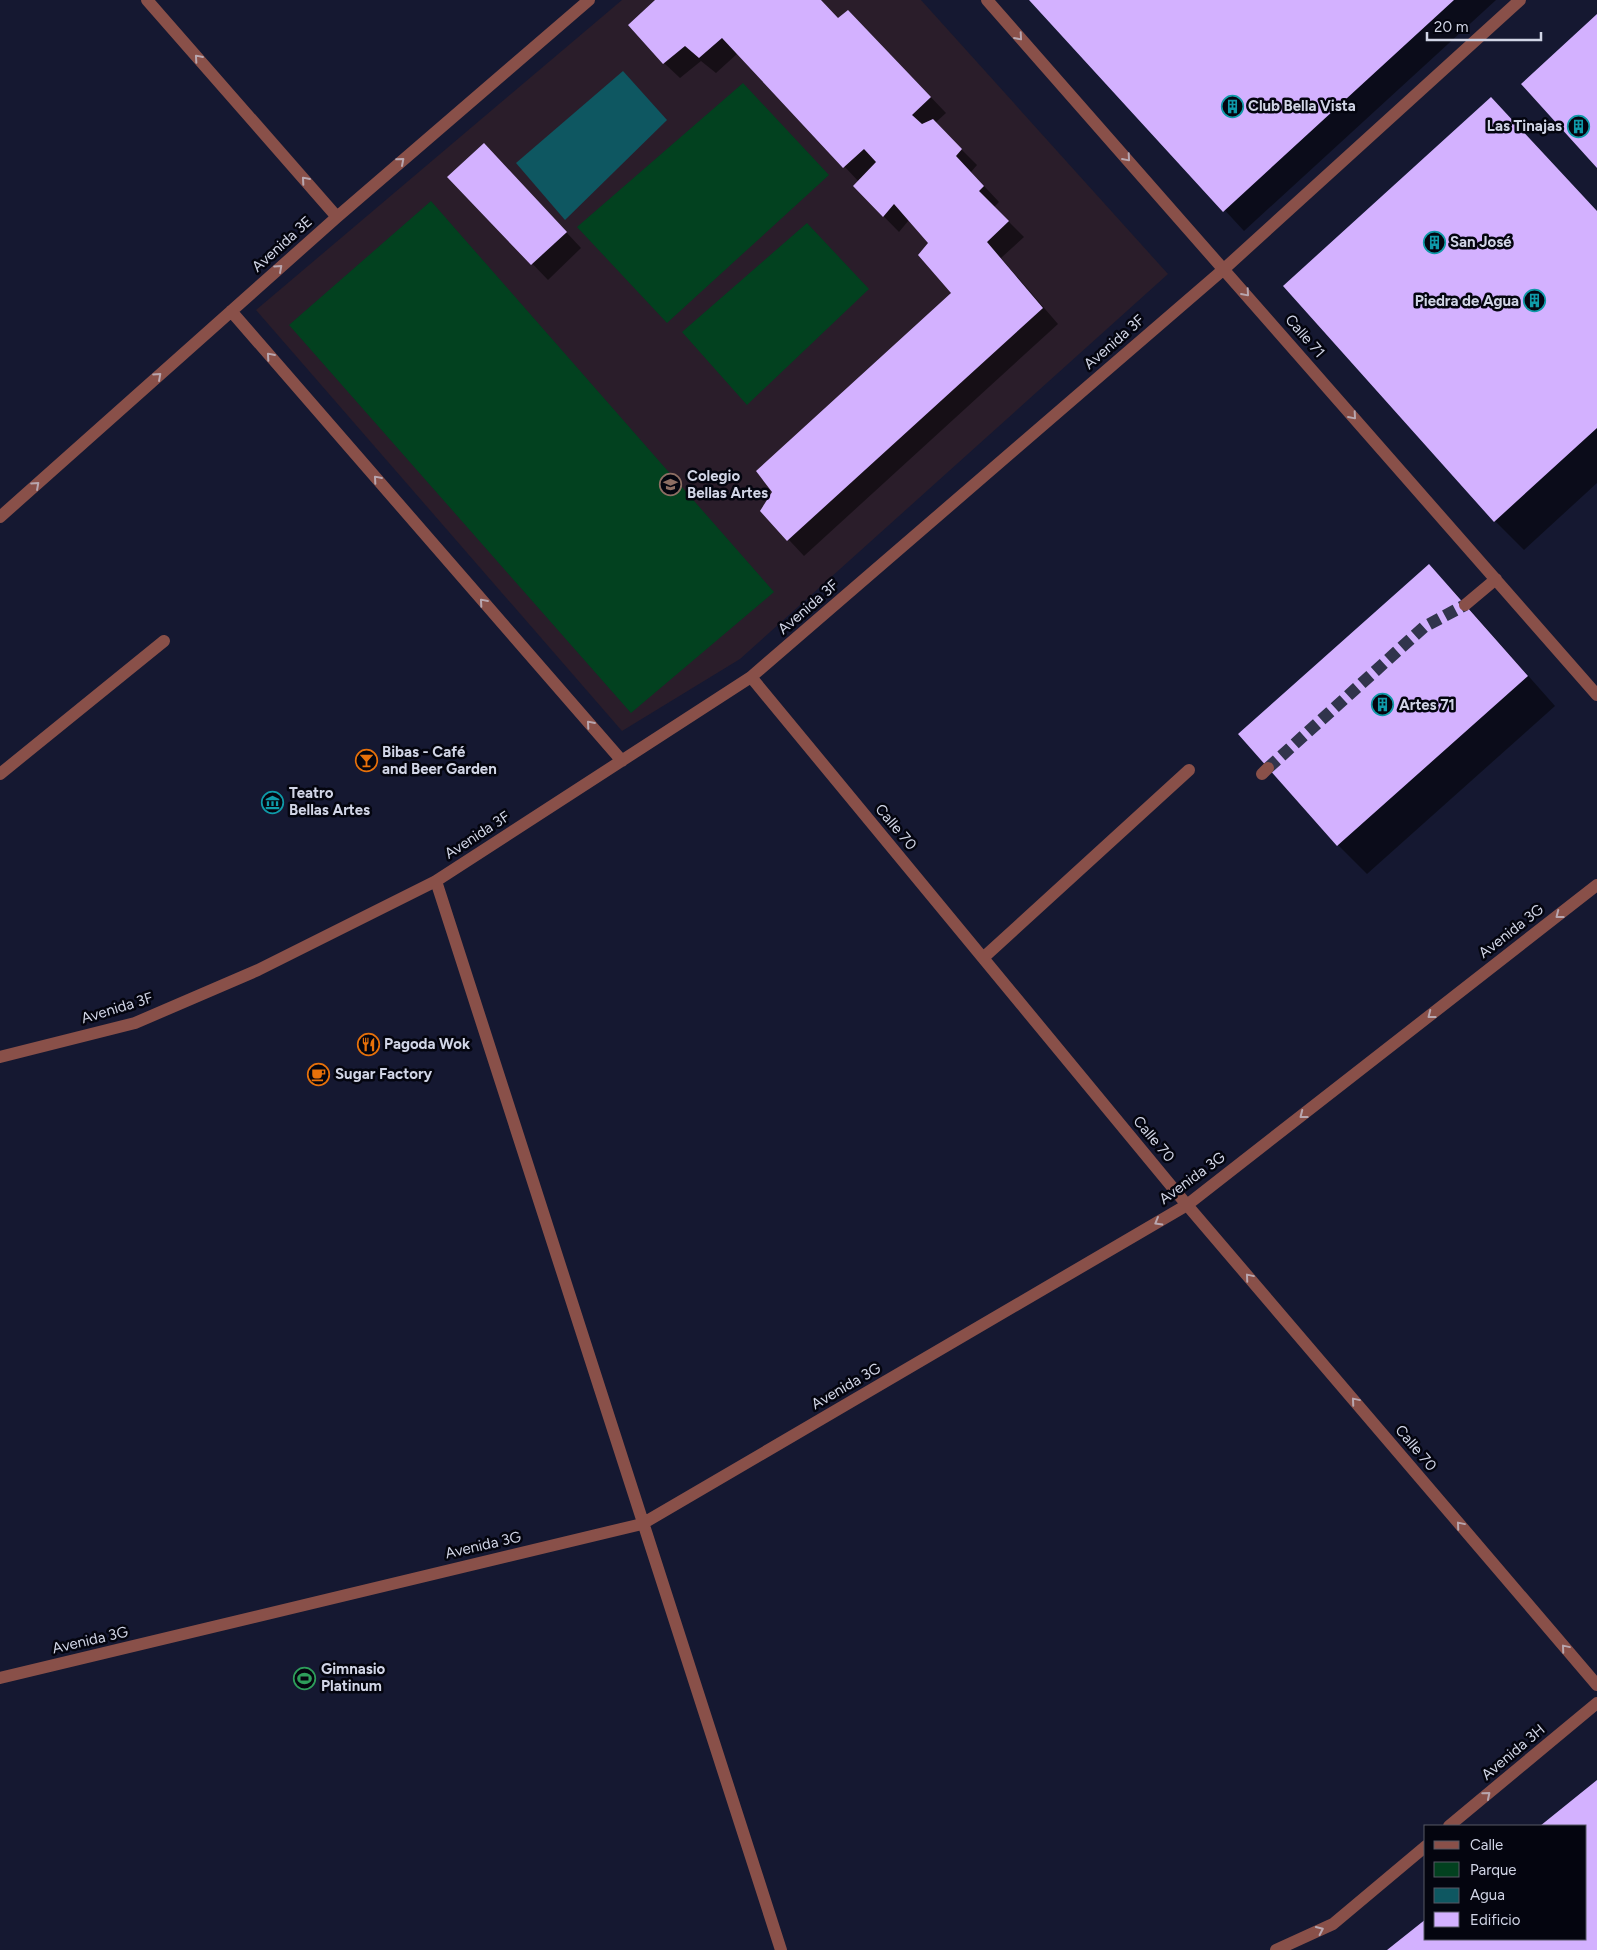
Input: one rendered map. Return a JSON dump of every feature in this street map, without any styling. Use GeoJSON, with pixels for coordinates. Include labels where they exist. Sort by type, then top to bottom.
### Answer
{"type":"FeatureCollection","features":[{"type":"Feature","properties":{"kind":"street"},"geometry":{"type":"LineString","coordinates":[[147,0],[337,216]]}},
{"type":"Feature","properties":{"kind":"street","name":"Avenida 3E"},"geometry":{"type":"LineString","coordinates":[[0,517],[337,216],[589,0]]}},
{"type":"Feature","properties":{"kind":"street","name":"Calle 71"},"geometry":{"type":"LineString","coordinates":[[987,0],[1597,695]]}},
{"type":"Feature","properties":{"kind":"street","name":"Avenida 3F"},"geometry":{"type":"LineString","coordinates":[[0,1057],[135,1023],[258,970],[436,881],[751,677],[1224,269],[1520,0]]}},
{"type":"Feature","properties":{"kind":"street"},"geometry":{"type":"LineString","coordinates":[[231,311],[622,761]]}},
{"type":"Feature","properties":{"kind":"street"},"geometry":{"type":"LineString","coordinates":[[1465,605],[1496,579]]}},
{"type":"Feature","properties":{"kind":"street"},"geometry":{"type":"LineString","coordinates":[[0,774],[164,641]]}},
{"type":"Feature","properties":{"kind":"street","name":"Calle 70"},"geometry":{"type":"LineString","coordinates":[[751,677],[1188,1205],[1597,1686]]}},
{"type":"Feature","properties":{"kind":"street"},"geometry":{"type":"LineString","coordinates":[[983,958],[1189,770]]}},
{"type":"Feature","properties":{"kind":"street"},"geometry":{"type":"LineString","coordinates":[[436,881],[642,1524],[782,1950]]}},
{"type":"Feature","properties":{"kind":"street","name":"Avenida 3G"},"geometry":{"type":"LineString","coordinates":[[0,1678],[642,1524],[1188,1205],[1597,885]]}},
{"type":"Feature","properties":{"kind":"street","name":"Avenida 3H"},"geometry":{"type":"LineString","coordinates":[[1450,1825],[1597,1703]]}},
{"type":"Feature","properties":{"kind":"street"},"geometry":{"type":"LineString","coordinates":[[1276,1950],[1333,1924],[1424,1848]]}},
{"type":"Feature","properties":{"kind":"shaded area","name":"Colegio Bellas Artes"},"geometry":{"type":"Polygon","coordinates":[[[622,0],[921,0],[1168,274],[740,659],[622,731],[256,310],[622,0]]]}},
{"type":"Feature","properties":{"kind":"green space"},"geometry":{"type":"Polygon","coordinates":[[[743,83],[829,175],[667,323],[577,227],[743,83]]]}},
{"type":"Feature","properties":{"kind":"green space"},"geometry":{"type":"Polygon","coordinates":[[[431,201],[774,592],[631,713],[289,325],[431,201]]]}},
{"type":"Feature","properties":{"kind":"green space"},"geometry":{"type":"Polygon","coordinates":[[[807,223],[869,289],[747,405],[682,332],[807,223]]]}},
{"type":"Feature","properties":{"kind":"water"},"geometry":{"type":"Polygon","coordinates":[[[623,71],[667,120],[565,220],[516,163],[623,71]]]}},
{"type":"Feature","properties":{"kind":"building"},"geometry":{"type":"Polygon","coordinates":[[[655,0],[821,0],[838,18],[848,10],[931,97],[912,115],[922,124],[933,119],[962,149],[956,156],[984,186],[979,191],[1009,221],[987,242],[1043,308],[787,541],[760,511],[772,492],[756,471],[951,293],[918,255],[928,243],[894,204],[883,217],[853,186],[876,162],[864,149],[843,168],[722,38],[699,58],[685,46],[663,64],[628,25],[655,0]]]}},
{"type":"Feature","properties":{"kind":"building","name":"Club Bella Vista"},"geometry":{"type":"Polygon","coordinates":[[[1029,0],[1454,0],[1223,212],[1029,0]]]}},
{"type":"Feature","properties":{"kind":"building","name":"Las Tinajas"},"geometry":{"type":"Polygon","coordinates":[[[1597,14],[1597,168],[1521,84],[1597,14]]]}},
{"type":"Feature","properties":{"kind":"building"},"geometry":{"type":"Polygon","coordinates":[[[1491,97],[1597,211],[1597,428],[1494,522],[1283,286],[1491,97]]]}},
{"type":"Feature","properties":{"kind":"building"},"geometry":{"type":"Polygon","coordinates":[[[484,143],[567,232],[531,265],[447,177],[484,143]]]}},
{"type":"Feature","properties":{"kind":"building","name":"Artes 71"},"geometry":{"type":"Polygon","coordinates":[[[1429,564],[1528,676],[1337,846],[1238,734],[1429,564]]]}},
{"type":"Feature","properties":{"kind":"building"},"geometry":{"type":"Polygon","coordinates":[[[1597,1780],[1597,1950],[1387,1950],[1424,1921],[1424,1940],[1587,1940],[1587,1825],[1541,1825],[1597,1780]]]}},
{"type":"Feature","properties":{"kind":"tunnel"},"geometry":{"type":"LineString","coordinates":[[1268,768],[1424,627],[1465,605]]}},
{"type":"Feature","properties":{"kind":"place","name":"Club Bella Vista"},"geometry":{"type":"Point","coordinates":[1232,106]}},
{"type":"Feature","properties":{"kind":"place","name":"Las Tinajas"},"geometry":{"type":"Point","coordinates":[1578,126]}},
{"type":"Feature","properties":{"kind":"place","name":"San José"},"geometry":{"type":"Point","coordinates":[1434,242]}},
{"type":"Feature","properties":{"kind":"place","name":"Piedra de Agua"},"geometry":{"type":"Point","coordinates":[1535,301]}},
{"type":"Feature","properties":{"kind":"place","name":"Colegio Bellas Artes"},"geometry":{"type":"Point","coordinates":[671,485]}},
{"type":"Feature","properties":{"kind":"place","name":"Artes 71"},"geometry":{"type":"Point","coordinates":[1383,705]}},
{"type":"Feature","properties":{"kind":"place","name":"Bibas - Café and Beer Garden"},"geometry":{"type":"Point","coordinates":[366,761]}},
{"type":"Feature","properties":{"kind":"place","name":"Teatro Bellas Artes"},"geometry":{"type":"Point","coordinates":[273,802]}},
{"type":"Feature","properties":{"kind":"place","name":"Pagoda Wok"},"geometry":{"type":"Point","coordinates":[368,1044]}},
{"type":"Feature","properties":{"kind":"place","name":"Sugar Factory"},"geometry":{"type":"Point","coordinates":[319,1074]}},
{"type":"Feature","properties":{"kind":"place","name":"Gimnasio Platinum"},"geometry":{"type":"Point","coordinates":[305,1678]}}]}
